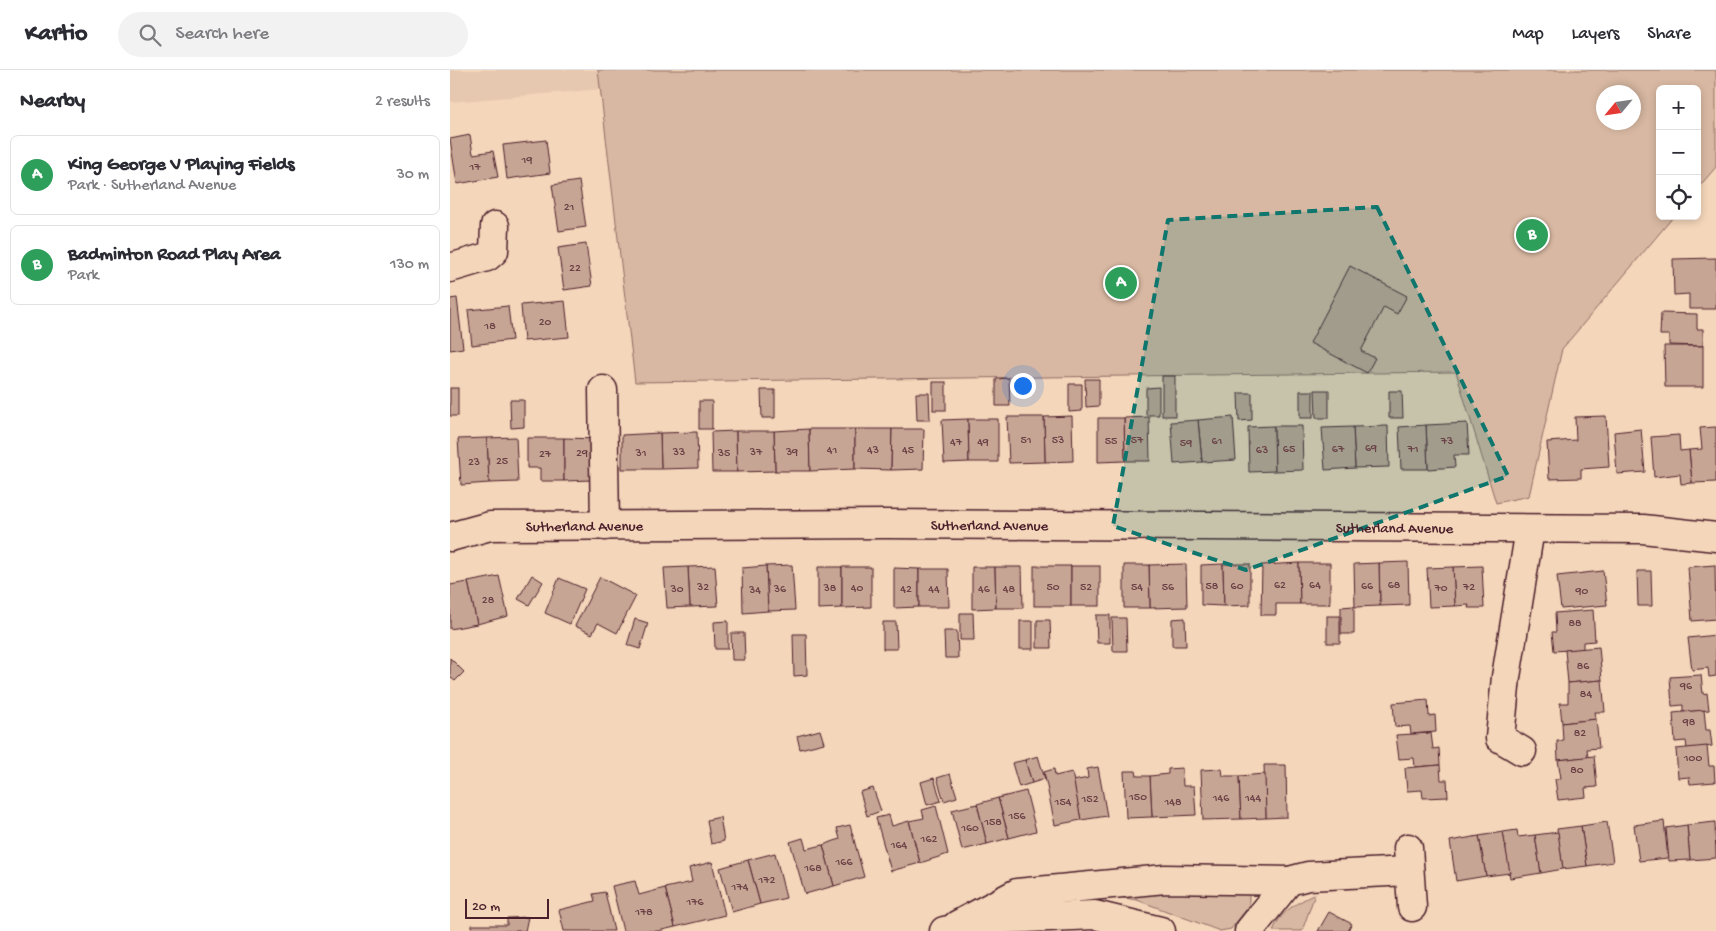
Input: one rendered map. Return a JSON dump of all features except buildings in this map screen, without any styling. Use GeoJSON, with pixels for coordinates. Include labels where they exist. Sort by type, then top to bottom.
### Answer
{"type":"FeatureCollection","features":[{"type":"Feature","properties":{"kind":"street"},"geometry":{"type":"LineString","coordinates":[[450,268],[479,260],[494,251],[495,226]]}},
{"type":"Feature","properties":{"kind":"street"},"geometry":{"type":"LineString","coordinates":[[603,390],[605,526]]}},
{"type":"Feature","properties":{"kind":"street","name":"Sutherland Avenue"},"geometry":{"type":"LineString","coordinates":[[450,537],[490,526],[896,524],[1643,529],[1716,537]]}},
{"type":"Feature","properties":{"kind":"street"},"geometry":{"type":"LineString","coordinates":[[1522,751],[1500,738],[1506,677],[1530,529]]}},
{"type":"Feature","properties":{"kind":"street"},"geometry":{"type":"LineString","coordinates":[[946,930],[1017,893],[1165,879],[1289,881],[1308,876],[1408,860],[1412,907]]}},
{"type":"Feature","properties":{"kind":"street"},"geometry":{"type":"LineString","coordinates":[[1249,931],[1289,881]]}},
{"type":"Feature","properties":{"kind":"street"},"geometry":{"type":"LineString","coordinates":[[946,930],[1004,918],[1095,915],[1161,931]]}},
{"type":"Feature","properties":{"kind":"highlighted area"},"geometry":{"type":"Polygon","coordinates":[[[1377,207],[1508,476],[1246,570],[1113,526],[1168,220],[1377,207]]]}},
{"type":"Feature","properties":{"kind":"shaded area"},"geometry":{"type":"Polygon","coordinates":[[[450,70],[598,70],[601,89],[450,102],[450,70]]]}},
{"type":"Feature","properties":{"kind":"shaded area"},"geometry":{"type":"Polygon","coordinates":[[[598,70],[1716,70],[1716,167],[1701,184],[1701,85],[1656,85],[1656,220],[1671,220],[1562,349],[1529,496],[1496,503],[1456,372],[635,382],[598,70]]]}},
{"type":"Feature","properties":{"kind":"shaded area"},"geometry":{"type":"Polygon","coordinates":[[[1103,891],[1249,891],[1249,906],[1231,929],[1220,931],[1137,900],[1097,894],[1103,891]]]}},
{"type":"Feature","properties":{"kind":"shaded area"},"geometry":{"type":"Polygon","coordinates":[[[1315,894],[1302,931],[1273,931],[1285,913],[1296,904],[1315,894]]]}},
{"type":"Feature","properties":{"kind":"place","name":"Badminton Road Play Area"},"geometry":{"type":"Point","coordinates":[1532,235]}},
{"type":"Feature","properties":{"kind":"place","name":"King George V Playing Fields"},"geometry":{"type":"Point","coordinates":[1121,283]}}]}
